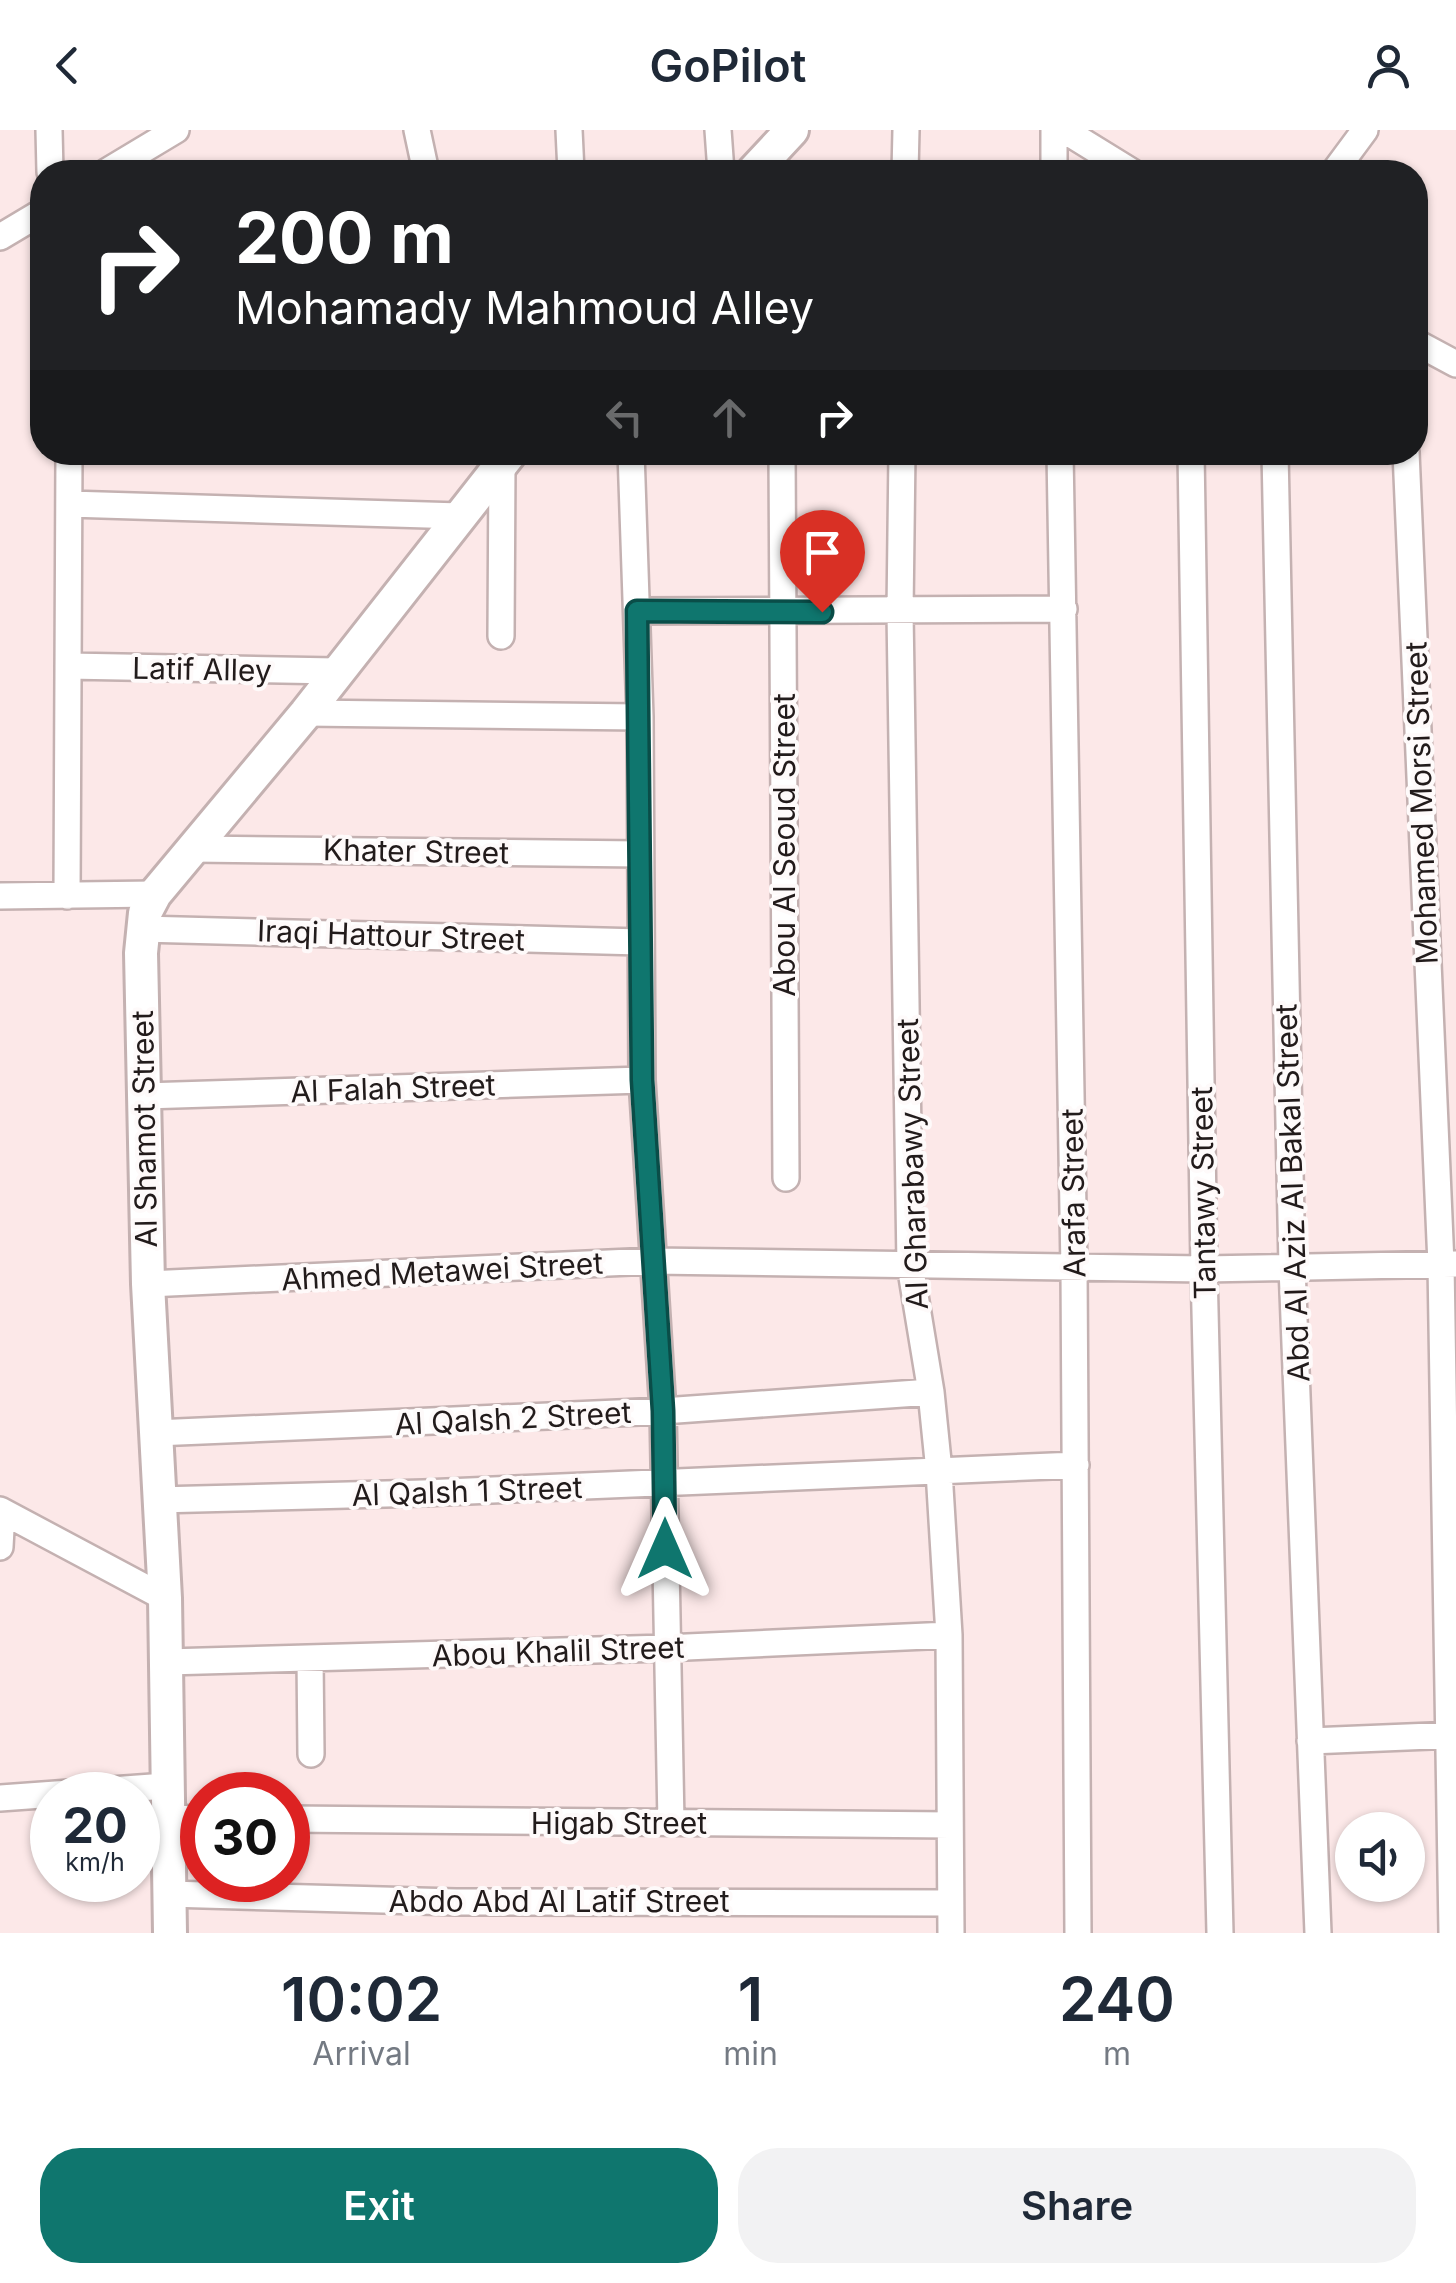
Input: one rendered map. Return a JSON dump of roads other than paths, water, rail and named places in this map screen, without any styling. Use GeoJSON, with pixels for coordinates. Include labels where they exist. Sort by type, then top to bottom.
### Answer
{"type":"FeatureCollection","features":[{"type":"Feature","properties":{"kind":"street"},"geometry":{"type":"LineString","coordinates":[[49,130],[50,160]]}},
{"type":"Feature","properties":{"kind":"street"},"geometry":{"type":"LineString","coordinates":[[418,130],[424,160]]}},
{"type":"Feature","properties":{"kind":"street"},"geometry":{"type":"LineString","coordinates":[[568,130],[570,160]]}},
{"type":"Feature","properties":{"kind":"street"},"geometry":{"type":"LineString","coordinates":[[718,130],[720,160]]}},
{"type":"Feature","properties":{"kind":"street"},"geometry":{"type":"LineString","coordinates":[[905,160],[906,130]]}},
{"type":"Feature","properties":{"kind":"street"},"geometry":{"type":"LineString","coordinates":[[1054,130],[1054,160]]}},
{"type":"Feature","properties":{"kind":"street"},"geometry":{"type":"LineString","coordinates":[[1343,160],[1366,130]]}},
{"type":"Feature","properties":{"kind":"street"},"geometry":{"type":"LineString","coordinates":[[1077,133],[1115,160]]}},
{"type":"Feature","properties":{"kind":"street"},"geometry":{"type":"LineString","coordinates":[[128,160],[154,146]]}},
{"type":"Feature","properties":{"kind":"street"},"geometry":{"type":"LineString","coordinates":[[0,238],[30,219]]}},
{"type":"Feature","properties":{"kind":"street"},"geometry":{"type":"LineString","coordinates":[[1428,346],[1452,354]]}},
{"type":"Feature","properties":{"kind":"street"},"geometry":{"type":"LineString","coordinates":[[67,896],[69,465]]}},
{"type":"Feature","properties":{"kind":"street","name":"Al Shamot Street"},"geometry":{"type":"LineString","coordinates":[[163,1932],[168,1894],[167,1662],[148,1284],[142,929],[145,913],[155,894],[306,712],[501,465]]}},
{"type":"Feature","properties":{"kind":"street"},"geometry":{"type":"LineString","coordinates":[[500,636],[507,465]]}},
{"type":"Feature","properties":{"kind":"street"},"geometry":{"type":"LineString","coordinates":[[631,465],[640,716],[642,1080],[663,1411],[671,1823]]}},
{"type":"Feature","properties":{"kind":"street","name":"Abou Al Seoud Street"},"geometry":{"type":"LineString","coordinates":[[782,465],[786,1178]]}},
{"type":"Feature","properties":{"kind":"street","name":"Al Gharabawy Street"},"geometry":{"type":"LineString","coordinates":[[902,465],[900,612],[910,1265],[939,1471],[949,1635],[951,1933]]}},
{"type":"Feature","properties":{"kind":"street","name":"Arafa Street"},"geometry":{"type":"LineString","coordinates":[[1060,465],[1074,1269],[1078,1933]]}},
{"type":"Feature","properties":{"kind":"street","name":"Tantawy Street"},"geometry":{"type":"LineString","coordinates":[[1191,465],[1220,1933]]}},
{"type":"Feature","properties":{"kind":"street","name":"Abd Al Aziz Al Bakal Street"},"geometry":{"type":"LineString","coordinates":[[1274,465],[1292,1267],[1318,1933]]}},
{"type":"Feature","properties":{"kind":"street","name":"Mohamed Morsi Street"},"geometry":{"type":"LineString","coordinates":[[1407,465],[1448,1264],[1452,1933]]}},
{"type":"Feature","properties":{"kind":"street"},"geometry":{"type":"LineString","coordinates":[[69,504],[460,516]]}},
{"type":"Feature","properties":{"kind":"street"},"geometry":{"type":"LineString","coordinates":[[637,611],[1064,609]]}},
{"type":"Feature","properties":{"kind":"street","name":"Latif Alley"},"geometry":{"type":"LineString","coordinates":[[68,666],[336,671]]}},
{"type":"Feature","properties":{"kind":"street"},"geometry":{"type":"LineString","coordinates":[[306,712],[640,716]]}},
{"type":"Feature","properties":{"kind":"street","name":"Khater Street"},"geometry":{"type":"LineString","coordinates":[[192,849],[640,854]]}},
{"type":"Feature","properties":{"kind":"street"},"geometry":{"type":"LineString","coordinates":[[0,896],[155,894]]}},
{"type":"Feature","properties":{"kind":"street","name":"Iraqi Hattour Street"},"geometry":{"type":"LineString","coordinates":[[142,929],[641,942]]}},
{"type":"Feature","properties":{"kind":"street","name":"Al Falah Street"},"geometry":{"type":"LineString","coordinates":[[144,1096],[642,1080]]}},
{"type":"Feature","properties":{"kind":"street","name":"Ahmed Metawei Street"},"geometry":{"type":"LineString","coordinates":[[148,1284],[654,1261],[1074,1269],[1448,1264]]}},
{"type":"Feature","properties":{"kind":"street","name":"Al Qalsh 2 Street"},"geometry":{"type":"LineString","coordinates":[[156,1433],[663,1411],[930,1392]]}},
{"type":"Feature","properties":{"kind":"street","name":"Al Qalsh 1 Street"},"geometry":{"type":"LineString","coordinates":[[158,1500],[1076,1465]]}},
{"type":"Feature","properties":{"kind":"street"},"geometry":{"type":"LineString","coordinates":[[0,1547],[1,1510],[165,1598]]}},
{"type":"Feature","properties":{"kind":"street","name":"Abou Khalil Street"},"geometry":{"type":"LineString","coordinates":[[167,1662],[665,1648],[949,1635]]}},
{"type":"Feature","properties":{"kind":"street"},"geometry":{"type":"LineString","coordinates":[[310,1658],[312,1754]]}},
{"type":"Feature","properties":{"kind":"street"},"geometry":{"type":"LineString","coordinates":[[1310,1741],[1451,1735]]}},
{"type":"Feature","properties":{"kind":"street"},"geometry":{"type":"LineString","coordinates":[[0,1798],[167,1802],[180,1808]]}},
{"type":"Feature","properties":{"kind":"street","name":"Higab Street"},"geometry":{"type":"LineString","coordinates":[[310,1820],[950,1825]]}},
{"type":"Feature","properties":{"kind":"street","name":"Abdo Abd Al Latif Street"},"geometry":{"type":"LineString","coordinates":[[168,1894],[456,1902],[950,1903]]}}]}
